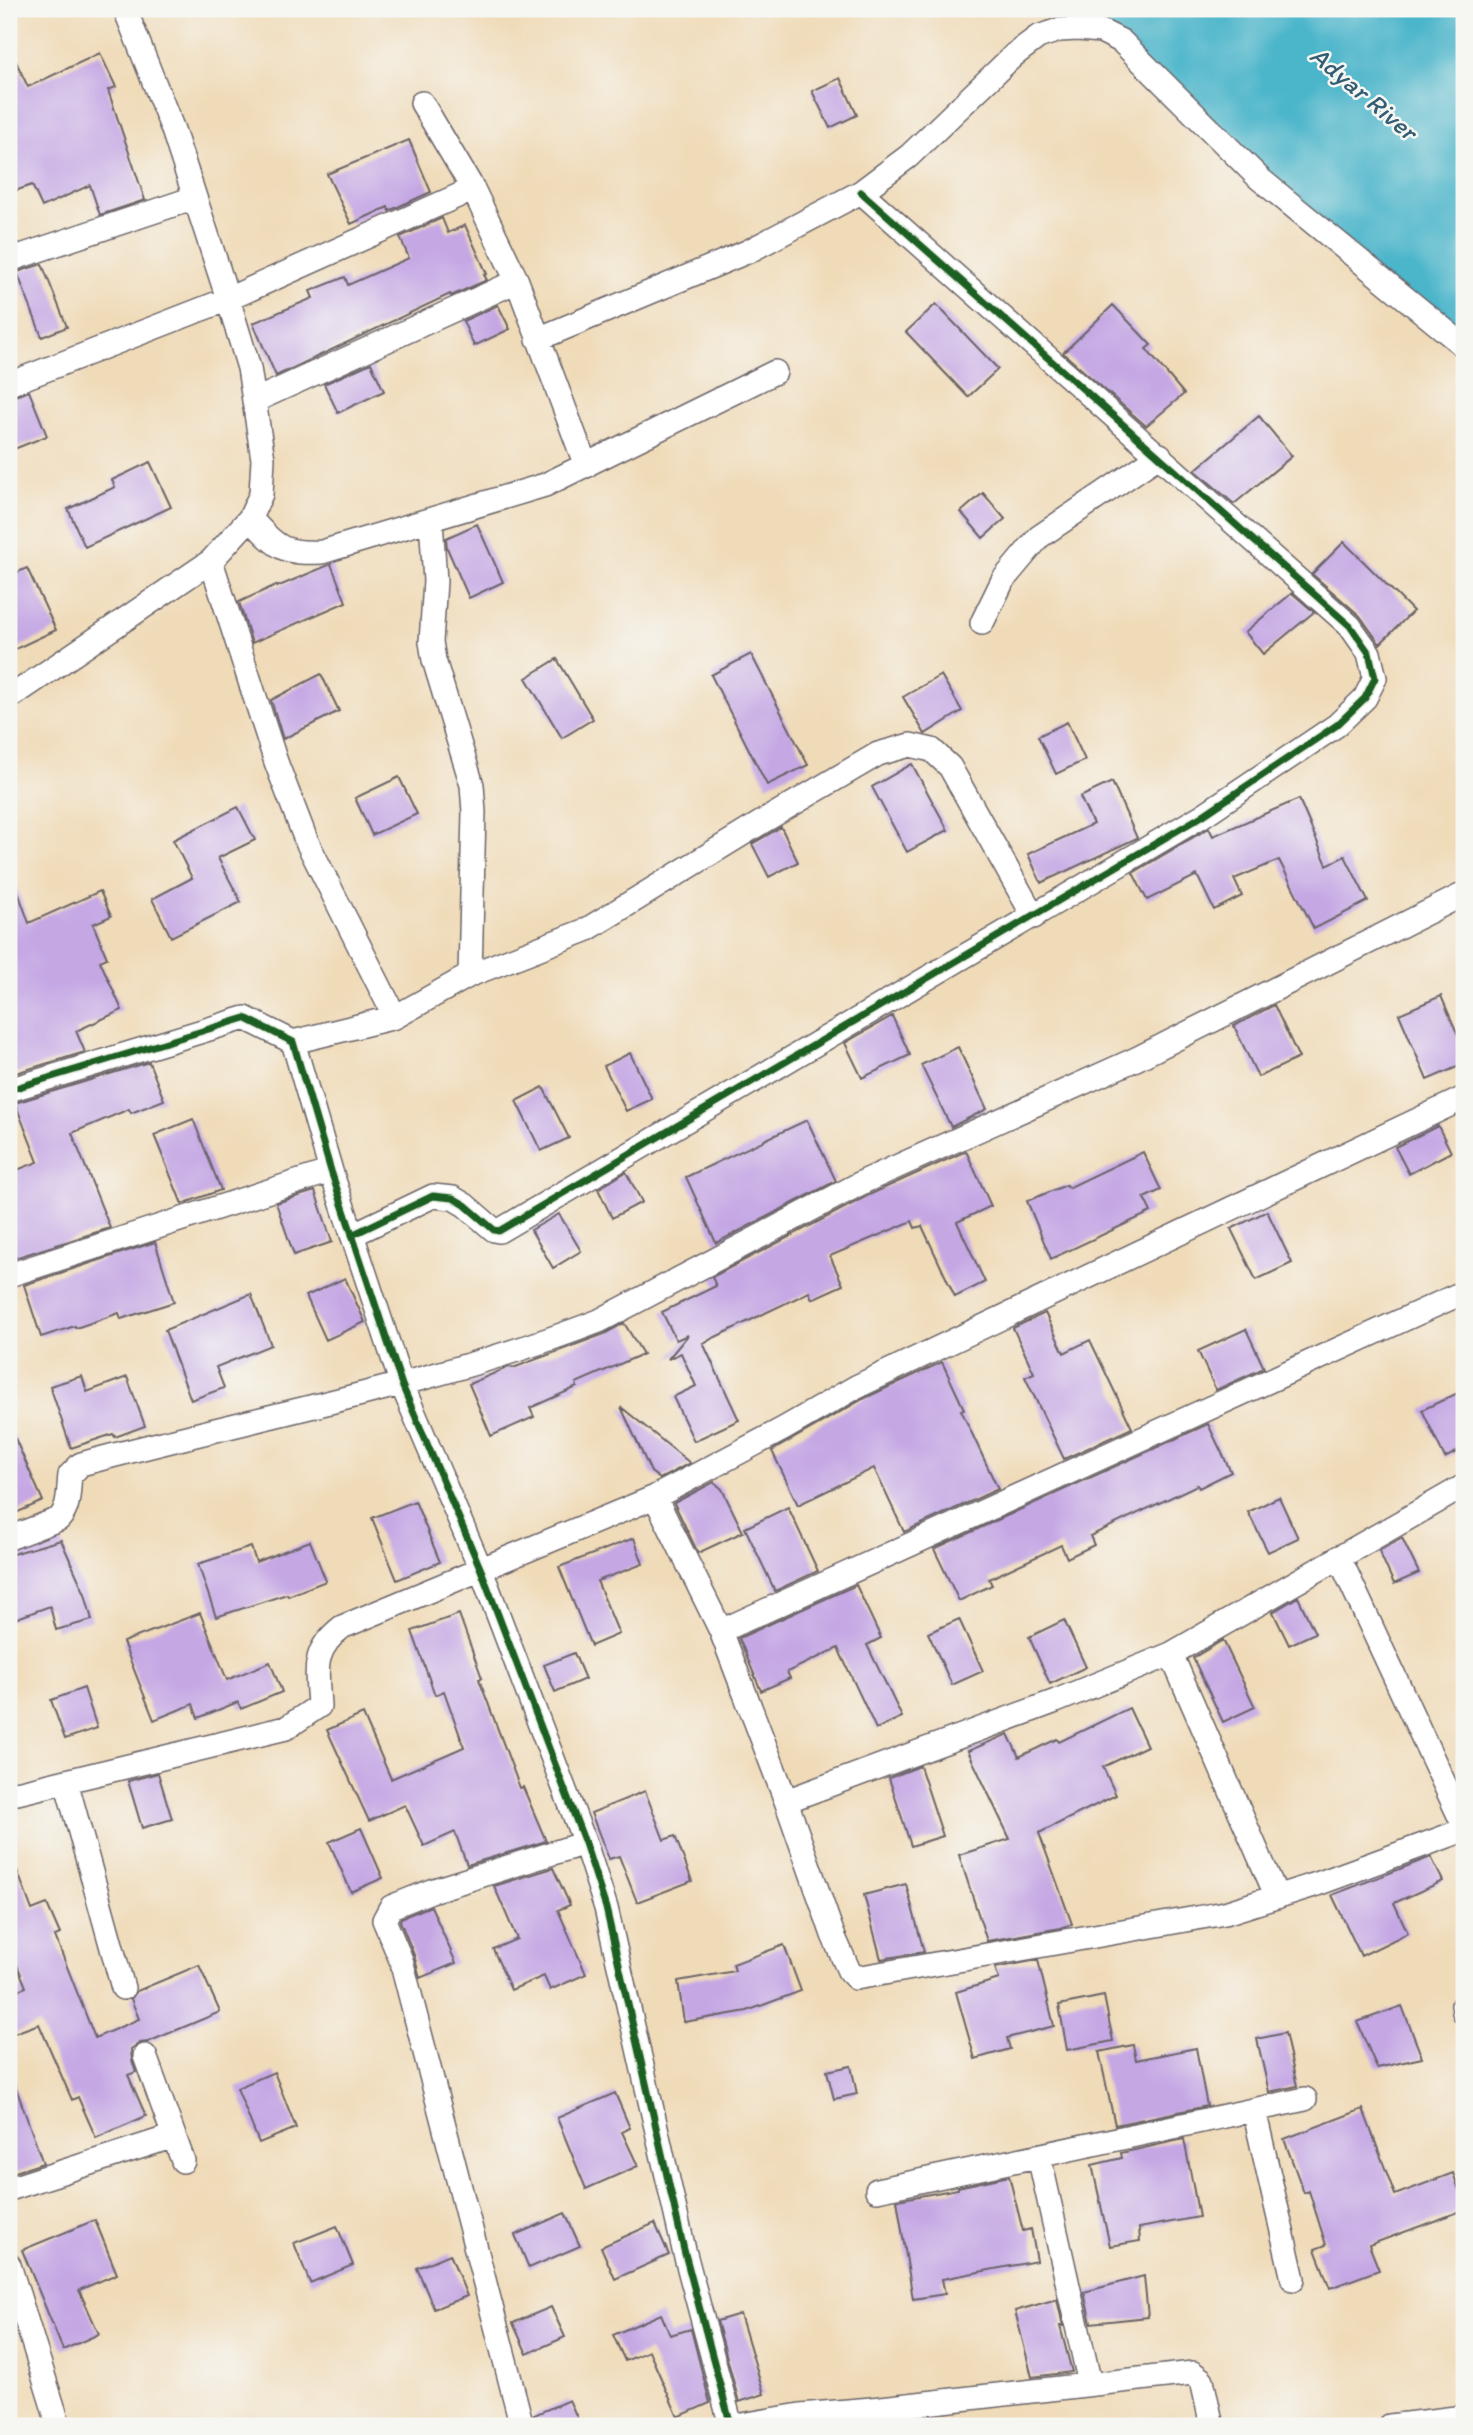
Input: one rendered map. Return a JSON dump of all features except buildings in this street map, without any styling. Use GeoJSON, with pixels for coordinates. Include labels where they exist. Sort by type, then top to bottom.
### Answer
{"type":"FeatureCollection","features":[{"type":"Feature","properties":{"kind":"street"},"geometry":{"type":"LineString","coordinates":[[9,698],[211,561],[250,518],[261,494],[263,459],[249,368],[173,130],[125,9]]}},
{"type":"Feature","properties":{"kind":"street"},"geometry":{"type":"LineString","coordinates":[[538,339],[749,251],[861,192],[908,156],[1014,55],[1038,37],[1059,30],[1078,29],[1101,31],[1121,41],[1260,179],[1464,346]]}},
{"type":"Feature","properties":{"kind":"street"},"geometry":{"type":"LineString","coordinates":[[422,103],[473,189],[517,281],[586,466]]}},
{"type":"Feature","properties":{"kind":"street"},"geometry":{"type":"LineString","coordinates":[[9,384],[228,299],[473,189]]}},
{"type":"Feature","properties":{"kind":"street"},"geometry":{"type":"LineString","coordinates":[[352,1235],[433,1196],[453,1198],[494,1230],[499,1231],[1202,817],[1337,725],[1366,698],[1374,678],[1369,653],[1350,626],[861,192]]}},
{"type":"Feature","properties":{"kind":"street"},"geometry":{"type":"LineString","coordinates":[[9,260],[194,198]]}},
{"type":"Feature","properties":{"kind":"street"},"geometry":{"type":"LineString","coordinates":[[254,401],[517,281]]}},
{"type":"Feature","properties":{"kind":"street"},"geometry":{"type":"LineString","coordinates":[[250,518],[274,544],[295,553],[322,552],[545,485],[775,372]]}},
{"type":"Feature","properties":{"kind":"street"},"geometry":{"type":"LineString","coordinates":[[982,623],[1003,580],[1039,537],[1160,455]]}},
{"type":"Feature","properties":{"kind":"street"},"geometry":{"type":"LineString","coordinates":[[431,520],[435,581],[431,642],[472,785],[474,812],[470,975]]}},
{"type":"Feature","properties":{"kind":"street"},"geometry":{"type":"LineString","coordinates":[[211,561],[276,762],[306,840],[395,1017]]}},
{"type":"Feature","properties":{"kind":"street"},"geometry":{"type":"LineString","coordinates":[[9,1090],[245,1018],[293,1042],[395,1017],[470,975],[586,930],[878,754],[910,745],[932,750],[950,767],[1034,917]]}},
{"type":"Feature","properties":{"kind":"street"},"geometry":{"type":"LineString","coordinates":[[9,1538],[50,1524],[64,1514],[68,1505],[70,1475],[81,1464],[402,1385],[556,1338],[599,1321],[865,1181],[1136,1059],[1464,894]]}},
{"type":"Feature","properties":{"kind":"street"},"geometry":{"type":"LineString","coordinates":[[293,1042],[331,1171],[402,1385],[481,1570],[585,1843],[606,1908],[684,2250],[733,2426],[800,2415],[875,2417],[1090,2384],[1193,2373],[1202,2380],[1212,2426]]}},
{"type":"Feature","properties":{"kind":"street"},"geometry":{"type":"LineString","coordinates":[[9,1793],[286,1728],[320,1706],[316,1664],[327,1639],[342,1627],[655,1497],[856,1387],[1464,1098]]}},
{"type":"Feature","properties":{"kind":"street"},"geometry":{"type":"LineString","coordinates":[[9,1275],[331,1171]]}},
{"type":"Feature","properties":{"kind":"street"},"geometry":{"type":"LineString","coordinates":[[721,1631],[1464,1292]]}},
{"type":"Feature","properties":{"kind":"street"},"geometry":{"type":"LineString","coordinates":[[786,1801],[1056,1701],[1171,1654],[1464,1486]]}},
{"type":"Feature","properties":{"kind":"street"},"geometry":{"type":"LineString","coordinates":[[655,1497],[721,1631],[786,1801],[833,1935],[849,1971],[856,1978],[1225,1913],[1277,1897],[1464,1828],[1339,1557]]}},
{"type":"Feature","properties":{"kind":"street"},"geometry":{"type":"LineString","coordinates":[[1171,1654],[1277,1897]]}},
{"type":"Feature","properties":{"kind":"street"},"geometry":{"type":"LineString","coordinates":[[65,1781],[123,1988]]}},
{"type":"Feature","properties":{"kind":"street"},"geometry":{"type":"LineString","coordinates":[[523,2426],[401,1960],[384,1920],[391,1907],[431,1891],[585,1843]]}},
{"type":"Feature","properties":{"kind":"street"},"geometry":{"type":"LineString","coordinates":[[145,2056],[183,2161]]}},
{"type":"Feature","properties":{"kind":"street"},"geometry":{"type":"LineString","coordinates":[[877,2190],[1304,2099]]}},
{"type":"Feature","properties":{"kind":"street"},"geometry":{"type":"LineString","coordinates":[[1254,2110],[1293,2279]]}},
{"type":"Feature","properties":{"kind":"street"},"geometry":{"type":"LineString","coordinates":[[9,2189],[174,2137]]}},
{"type":"Feature","properties":{"kind":"street"},"geometry":{"type":"LineString","coordinates":[[1039,2156],[1090,2384]]}},
{"type":"Feature","properties":{"kind":"street"},"geometry":{"type":"LineString","coordinates":[[9,2265],[59,2426]]}},
{"type":"Feature","properties":{"kind":"street"},"geometry":{"type":"LineString","coordinates":[[1390,2426],[1464,2417]]}},
{"type":"Feature","properties":{"kind":"water","name":"Adyar River"},"geometry":{"type":"Polygon","coordinates":[[[1464,9],[1464,357],[1065,10],[1464,9]]]}},
{"type":"Feature","properties":{"kind":"cycle path"},"geometry":{"type":"LineString","coordinates":[[352,1235],[433,1196],[453,1198],[494,1230],[499,1231],[1202,816],[1337,725],[1365,698],[1375,678],[1369,653],[1350,626],[861,192]]}},
{"type":"Feature","properties":{"kind":"cycle path"},"geometry":{"type":"LineString","coordinates":[[9,1090],[245,1018],[293,1042],[331,1171],[402,1385],[481,1570],[585,1843],[606,1908],[684,2250],[731,2426]]}}]}
